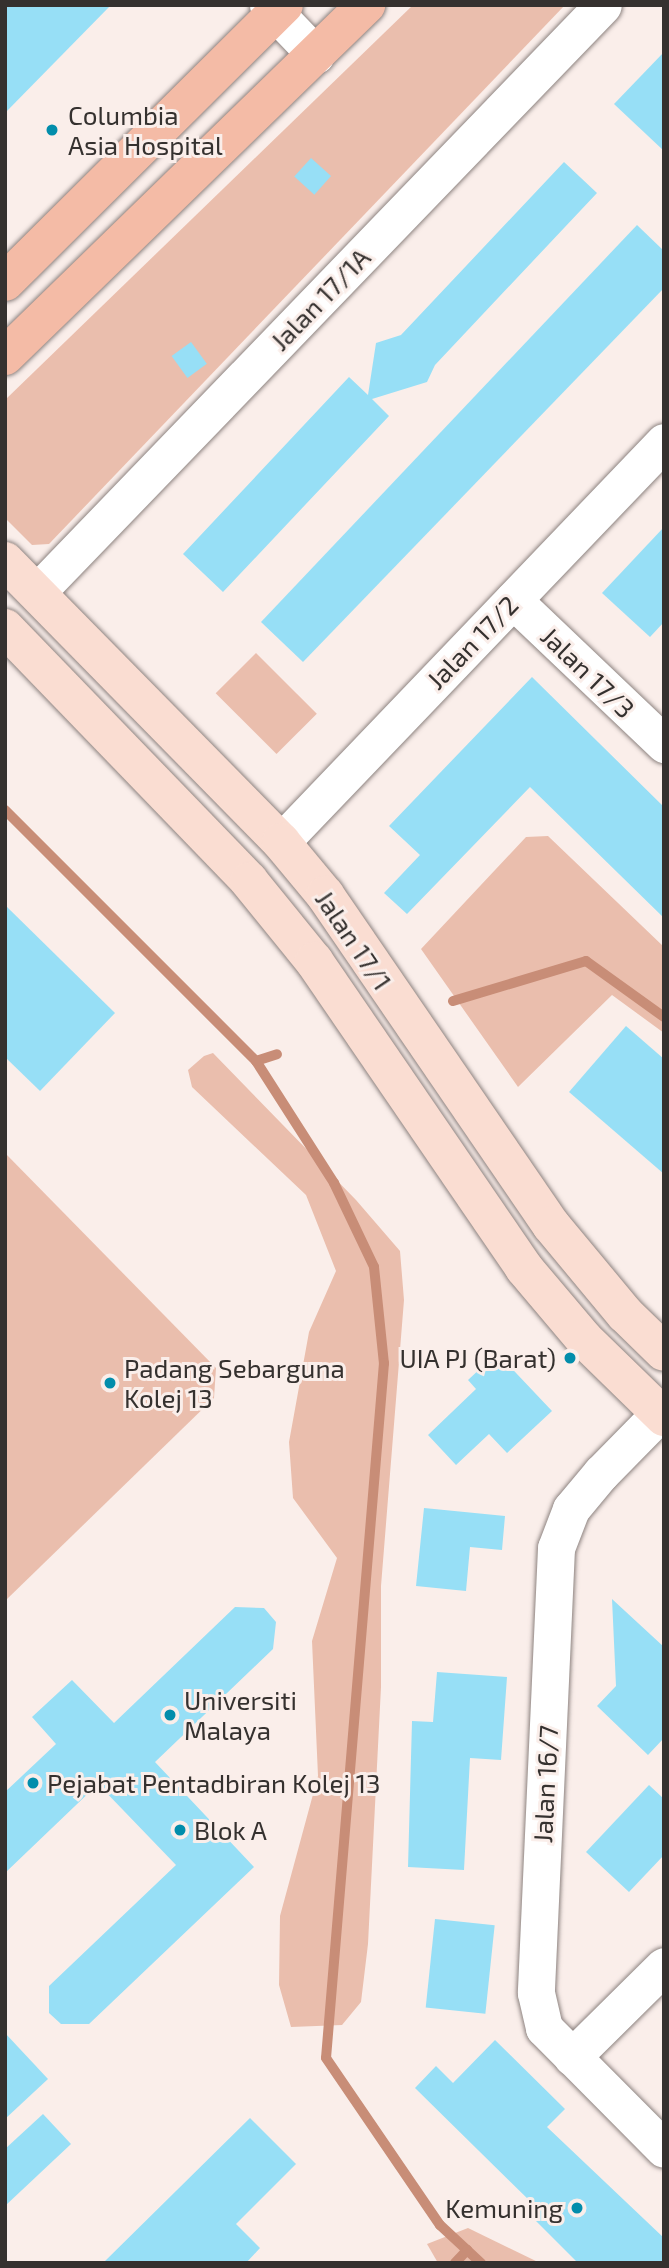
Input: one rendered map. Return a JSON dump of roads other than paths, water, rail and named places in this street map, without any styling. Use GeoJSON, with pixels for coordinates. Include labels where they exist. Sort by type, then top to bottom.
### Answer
{"type":"FeatureCollection","features":[{"type":"Feature","properties":{"kind":"main road"},"geometry":{"type":"LineString","coordinates":[[5,356],[366,5]]}},
{"type":"Feature","properties":{"kind":"main road"},"geometry":{"type":"LineString","coordinates":[[5,282],[276,8]]}},
{"type":"Feature","properties":{"kind":"street","name":"Jalan 17/1A"},"geometry":{"type":"LineString","coordinates":[[37,593],[603,5]]}},
{"type":"Feature","properties":{"kind":"street"},"geometry":{"type":"LineString","coordinates":[[276,8],[316,55]]}},
{"type":"Feature","properties":{"kind":"street","name":"Jalan 17/2"},"geometry":{"type":"LineString","coordinates":[[281,842],[664,442]]}},
{"type":"Feature","properties":{"kind":"street","name":"Jalan 17/1"},"geometry":{"type":"LineString","coordinates":[[5,561],[281,842],[325,895],[551,1224],[625,1314],[664,1352]]}},
{"type":"Feature","properties":{"kind":"street","name":"Jalan 17/3"},"geometry":{"type":"LineString","coordinates":[[513,600],[664,744]]}},
{"type":"Feature","properties":{"kind":"street","name":"Jalan 17/1"},"geometry":{"type":"LineString","coordinates":[[5,628],[249,881],[314,961],[524,1268],[584,1339],[662,1413]]}},
{"type":"Feature","properties":{"kind":"street","name":"Jalan 16/7"},"geometry":{"type":"LineString","coordinates":[[662,1413],[571,1509],[556,1548],[536,1993],[544,2028],[664,2149]]}},
{"type":"Feature","properties":{"kind":"street"},"geometry":{"type":"LineString","coordinates":[[572,2057],[664,1966]]}},
{"type":"Feature","properties":{"kind":"waterway"},"geometry":{"type":"LineString","coordinates":[[5,810],[256,1061],[334,1183],[374,1267],[384,1363],[326,2058],[440,2225],[481,2263]]}},
{"type":"Feature","properties":{"kind":"waterway"},"geometry":{"type":"LineString","coordinates":[[453,1001],[586,961],[664,1017]]}},
{"type":"Feature","properties":{"kind":"waterway"},"geometry":{"type":"LineString","coordinates":[[256,1061],[277,1054]]}},
{"type":"Feature","properties":{"kind":"waterway"},"geometry":{"type":"LineString","coordinates":[[455,2263],[467,2250]]}},
{"type":"Feature","properties":{"kind":"place","name":"Columbia Asia Hospital"},"geometry":{"type":"Point","coordinates":[52,130]}},
{"type":"Feature","properties":{"kind":"place","name":"UIA PJ (Barat)"},"geometry":{"type":"Point","coordinates":[570,1358]}},
{"type":"Feature","properties":{"kind":"place","name":"Padang Sebarguna Kolej 13"},"geometry":{"type":"Point","coordinates":[110,1383]}},
{"type":"Feature","properties":{"kind":"place","name":"Universiti Malaya"},"geometry":{"type":"Point","coordinates":[170,1715]}},
{"type":"Feature","properties":{"kind":"place","name":"Pejabat Pentadbiran Kolej 13"},"geometry":{"type":"Point","coordinates":[33,1783]}},
{"type":"Feature","properties":{"kind":"place","name":"Blok A"},"geometry":{"type":"Point","coordinates":[180,1830]}},
{"type":"Feature","properties":{"kind":"place","name":"Kemuning"},"geometry":{"type":"Point","coordinates":[577,2208]}}]}
